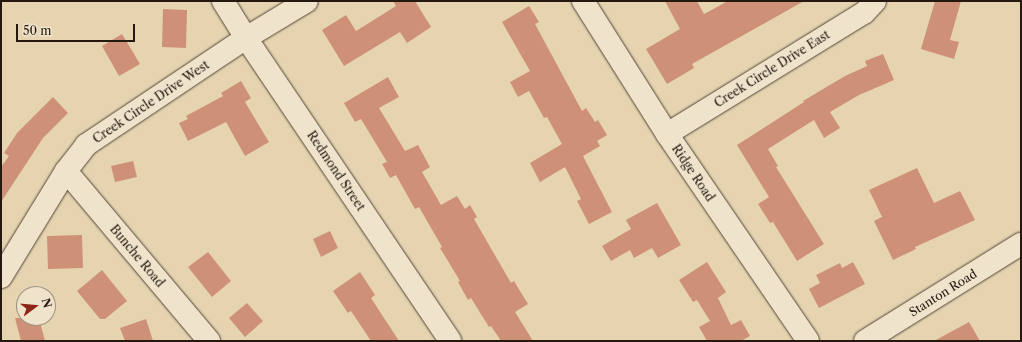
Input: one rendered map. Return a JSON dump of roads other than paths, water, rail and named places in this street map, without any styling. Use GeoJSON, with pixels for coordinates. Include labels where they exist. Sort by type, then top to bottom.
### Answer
{"type":"FeatureCollection","features":[{"type":"Feature","properties":{"kind":"street","name":"Redmond Street"},"geometry":{"type":"LineString","coordinates":[[223,1],[246,38],[450,341]]}},
{"type":"Feature","properties":{"kind":"street","name":"Creek Circle Drive West"},"geometry":{"type":"LineString","coordinates":[[1,277],[66,171],[86,145],[246,38],[307,1]]}},
{"type":"Feature","properties":{"kind":"street","name":"Ridge Road"},"geometry":{"type":"LineString","coordinates":[[583,1],[667,134],[808,341]]}},
{"type":"Feature","properties":{"kind":"street","name":"Creek Circle Drive East"},"geometry":{"type":"LineString","coordinates":[[667,134],[864,13],[875,1]]}},
{"type":"Feature","properties":{"kind":"street","name":"Bunche Road"},"geometry":{"type":"LineString","coordinates":[[66,171],[209,341]]}},
{"type":"Feature","properties":{"kind":"street","name":"Stanton Road"},"geometry":{"type":"LineString","coordinates":[[865,341],[1021,244]]}}]}
